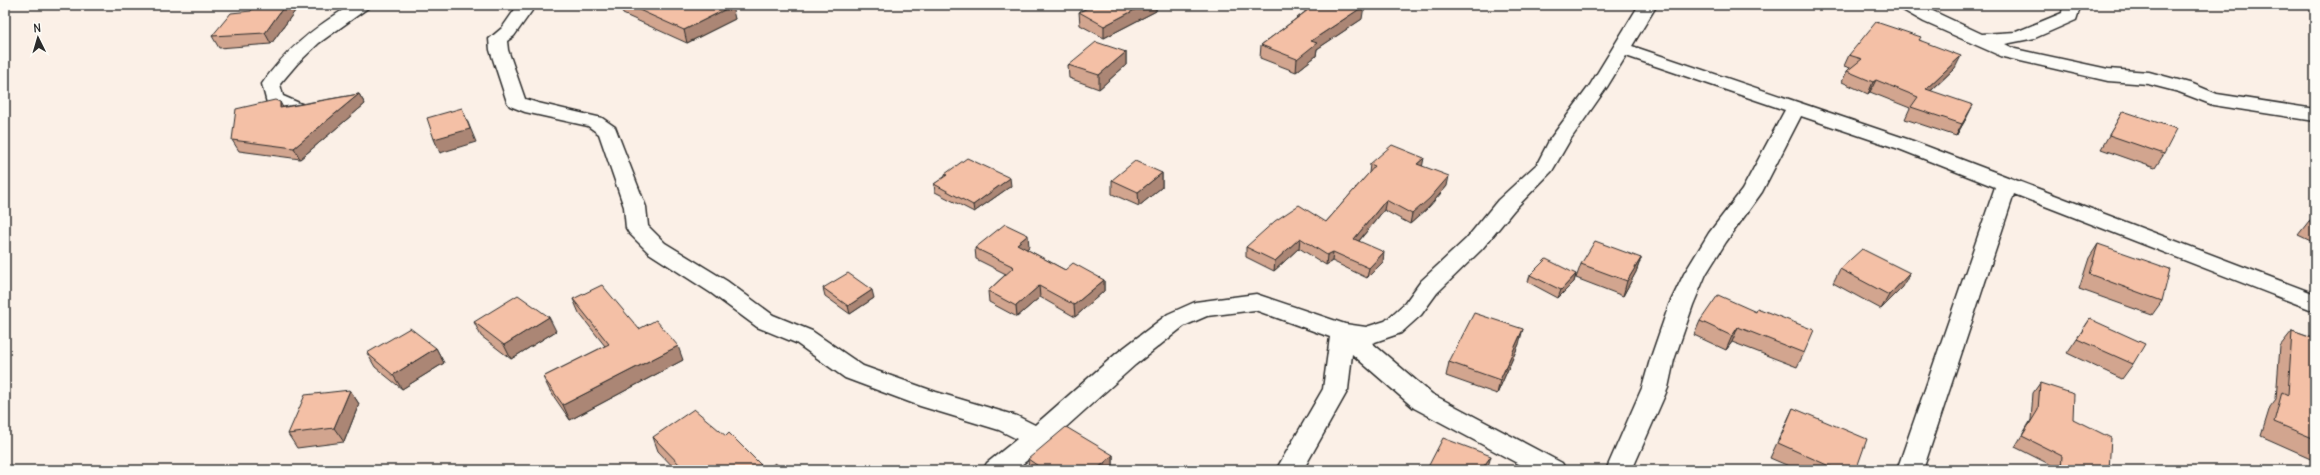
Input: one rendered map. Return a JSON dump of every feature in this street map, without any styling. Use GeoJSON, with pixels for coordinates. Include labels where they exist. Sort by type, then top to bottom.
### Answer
{"type":"FeatureCollection","features":[{"type":"Feature","properties":{"kind":"street"},"geometry":{"type":"LineString","coordinates":[[299,110],[274,99],[271,84],[283,67],[327,27],[363,5]]}},
{"type":"Feature","properties":{"kind":"street"},"geometry":{"type":"LineString","coordinates":[[527,5],[508,32],[498,39],[500,56],[517,102],[532,108],[595,122],[608,131],[635,207],[637,228],[656,248],[719,287],[765,320],[804,338],[854,372],[929,399],[1008,423],[1037,438]]}},
{"type":"Feature","properties":{"kind":"street"},"geometry":{"type":"LineString","coordinates":[[996,470],[1037,438],[1126,359],[1176,320],[1203,308],[1224,304],[1256,302],[1343,332],[1367,336],[1383,332],[1394,327],[1413,309],[1429,287],[1474,244],[1506,205],[1546,167],[1560,139],[1598,87],[1620,48],[1648,5]]}},
{"type":"Feature","properties":{"kind":"street"},"geometry":{"type":"LineString","coordinates":[[1907,5],[1930,18],[2009,53],[2108,75],[2149,78],[2186,88],[2213,99],[2315,115]]}},
{"type":"Feature","properties":{"kind":"street"},"geometry":{"type":"LineString","coordinates":[[1973,38],[1994,40],[2016,38],[2070,16],[2072,5]]}},
{"type":"Feature","properties":{"kind":"street"},"geometry":{"type":"LineString","coordinates":[[1620,48],[1716,79],[1906,145],[2315,304]]}},
{"type":"Feature","properties":{"kind":"street"},"geometry":{"type":"LineString","coordinates":[[1619,470],[1655,388],[1662,360],[1681,305],[1695,274],[1717,238],[1750,192],[1796,108]]}},
{"type":"Feature","properties":{"kind":"street"},"geometry":{"type":"LineString","coordinates":[[1910,470],[2007,183]]}},
{"type":"Feature","properties":{"kind":"street"},"geometry":{"type":"LineString","coordinates":[[1289,470],[1336,390],[1343,332]]}},
{"type":"Feature","properties":{"kind":"street"},"geometry":{"type":"LineString","coordinates":[[1343,332],[1423,401],[1553,470]]}},
{"type":"Feature","properties":{"kind":"building"},"geometry":{"type":"Polygon","coordinates":[[[255,5],[285,5],[265,33],[212,36],[231,13],[251,11],[255,5]]]}},
{"type":"Feature","properties":{"kind":"building"},"geometry":{"type":"Polygon","coordinates":[[[628,5],[730,5],[732,6],[684,30],[628,5]]]}},
{"type":"Feature","properties":{"kind":"building"},"geometry":{"type":"Polygon","coordinates":[[[1094,5],[1144,5],[1104,26],[1079,12],[1094,5]]]}},
{"type":"Feature","properties":{"kind":"building"},"geometry":{"type":"Polygon","coordinates":[[[1310,5],[1364,6],[1311,41],[1317,43],[1297,59],[1261,45],[1308,10],[1305,8],[1310,5]]]}},
{"type":"Feature","properties":{"kind":"building"},"geometry":{"type":"Polygon","coordinates":[[[1876,22],[1921,37],[1919,40],[1961,56],[1926,89],[1973,105],[1962,124],[1911,107],[1918,97],[1876,80],[1873,82],[1847,71],[1862,59],[1849,55],[1876,22]]]}},
{"type":"Feature","properties":{"kind":"building"},"geometry":{"type":"Polygon","coordinates":[[[1096,42],[1126,52],[1099,75],[1068,65],[1096,42]]]}},
{"type":"Feature","properties":{"kind":"building"},"geometry":{"type":"Polygon","coordinates":[[[359,94],[294,148],[232,140],[236,109],[275,100],[280,102],[280,108],[359,94]]]}},
{"type":"Feature","properties":{"kind":"building"},"geometry":{"type":"Polygon","coordinates":[[[462,108],[470,129],[434,139],[427,118],[462,108]]]}},
{"type":"Feature","properties":{"kind":"building"},"geometry":{"type":"Polygon","coordinates":[[[2123,111],[2177,129],[2164,154],[2109,135],[2123,111]]]}},
{"type":"Feature","properties":{"kind":"building"},"geometry":{"type":"Polygon","coordinates":[[[1392,145],[1424,158],[1417,164],[1449,176],[1430,198],[1412,214],[1386,200],[1354,239],[1384,252],[1369,268],[1333,252],[1327,255],[1300,238],[1275,261],[1246,247],[1275,221],[1299,205],[1326,222],[1375,166],[1370,164],[1392,145]]]}},
{"type":"Feature","properties":{"kind":"building"},"geometry":{"type":"Polygon","coordinates":[[[967,158],[1010,178],[973,205],[934,184],[967,158]]]}},
{"type":"Feature","properties":{"kind":"building"},"geometry":{"type":"Polygon","coordinates":[[[1135,161],[1162,173],[1138,192],[1112,180],[1135,161]]]}},
{"type":"Feature","properties":{"kind":"building"},"geometry":{"type":"Polygon","coordinates":[[[2315,215],[2315,224],[2309,221],[2315,215]]]}},
{"type":"Feature","properties":{"kind":"building"},"geometry":{"type":"Polygon","coordinates":[[[1005,224],[1028,235],[1017,244],[1065,270],[1073,263],[1104,280],[1074,305],[1039,286],[1016,306],[988,291],[1014,267],[975,248],[1005,224]]]}},
{"type":"Feature","properties":{"kind":"building"},"geometry":{"type":"Polygon","coordinates":[[[1595,241],[1641,258],[1627,281],[1581,264],[1595,241]]]}},
{"type":"Feature","properties":{"kind":"building"},"geometry":{"type":"Polygon","coordinates":[[[2098,244],[2170,269],[2162,301],[2089,274],[2098,244]]]}},
{"type":"Feature","properties":{"kind":"building"},"geometry":{"type":"Polygon","coordinates":[[[1862,249],[1910,273],[1889,295],[1840,269],[1862,249]]]}},
{"type":"Feature","properties":{"kind":"building"},"geometry":{"type":"Polygon","coordinates":[[[1546,259],[1576,274],[1561,290],[1530,275],[1546,259]]]}},
{"type":"Feature","properties":{"kind":"building"},"geometry":{"type":"Polygon","coordinates":[[[848,273],[872,290],[848,306],[823,288],[848,273]]]}},
{"type":"Feature","properties":{"kind":"building"},"geometry":{"type":"Polygon","coordinates":[[[602,285],[639,329],[656,320],[678,346],[563,405],[543,377],[609,344],[573,299],[602,285]]]}},
{"type":"Feature","properties":{"kind":"building"},"geometry":{"type":"Polygon","coordinates":[[[518,295],[549,317],[504,345],[474,322],[518,295]]]}},
{"type":"Feature","properties":{"kind":"building"},"geometry":{"type":"Polygon","coordinates":[[[1718,295],[1756,312],[1757,308],[1814,330],[1804,353],[1738,327],[1732,336],[1700,321],[1718,295]]]}},
{"type":"Feature","properties":{"kind":"building"},"geometry":{"type":"Polygon","coordinates":[[[1474,313],[1523,329],[1500,380],[1449,362],[1474,313]]]}},
{"type":"Feature","properties":{"kind":"building"},"geometry":{"type":"Polygon","coordinates":[[[2090,319],[2145,344],[2133,364],[2077,339],[2090,319]]]}},
{"type":"Feature","properties":{"kind":"building"},"geometry":{"type":"Polygon","coordinates":[[[410,328],[436,348],[393,375],[367,353],[410,328]]]}},
{"type":"Feature","properties":{"kind":"building"},"geometry":{"type":"Polygon","coordinates":[[[2292,331],[2315,339],[2315,439],[2274,422],[2282,392],[2288,395],[2292,331]]]}},
{"type":"Feature","properties":{"kind":"building"},"geometry":{"type":"Polygon","coordinates":[[[2040,383],[2074,394],[2073,419],[2111,438],[2109,470],[2061,470],[2062,456],[2022,436],[2038,410],[2040,383]]]}},
{"type":"Feature","properties":{"kind":"building"},"geometry":{"type":"Polygon","coordinates":[[[350,390],[334,428],[288,434],[305,395],[350,390]]]}},
{"type":"Feature","properties":{"kind":"building"},"geometry":{"type":"Polygon","coordinates":[[[1793,408],[1867,439],[1856,470],[1838,470],[1778,443],[1793,408]]]}},
{"type":"Feature","properties":{"kind":"building"},"geometry":{"type":"Polygon","coordinates":[[[694,409],[726,436],[729,433],[766,470],[685,470],[653,437],[694,409]]]}},
{"type":"Feature","properties":{"kind":"building"},"geometry":{"type":"Polygon","coordinates":[[[1066,427],[1113,455],[1096,470],[1044,470],[1028,459],[1066,427]]]}},
{"type":"Feature","properties":{"kind":"building"},"geometry":{"type":"Polygon","coordinates":[[[1443,438],[1491,456],[1481,470],[1429,470],[1427,469],[1443,438]]]}},
{"type":"Feature","properties":{"kind":"building"},"geometry":{"type":"Polygon","coordinates":[[[775,463],[785,470],[766,470],[775,463]]]}}]}
